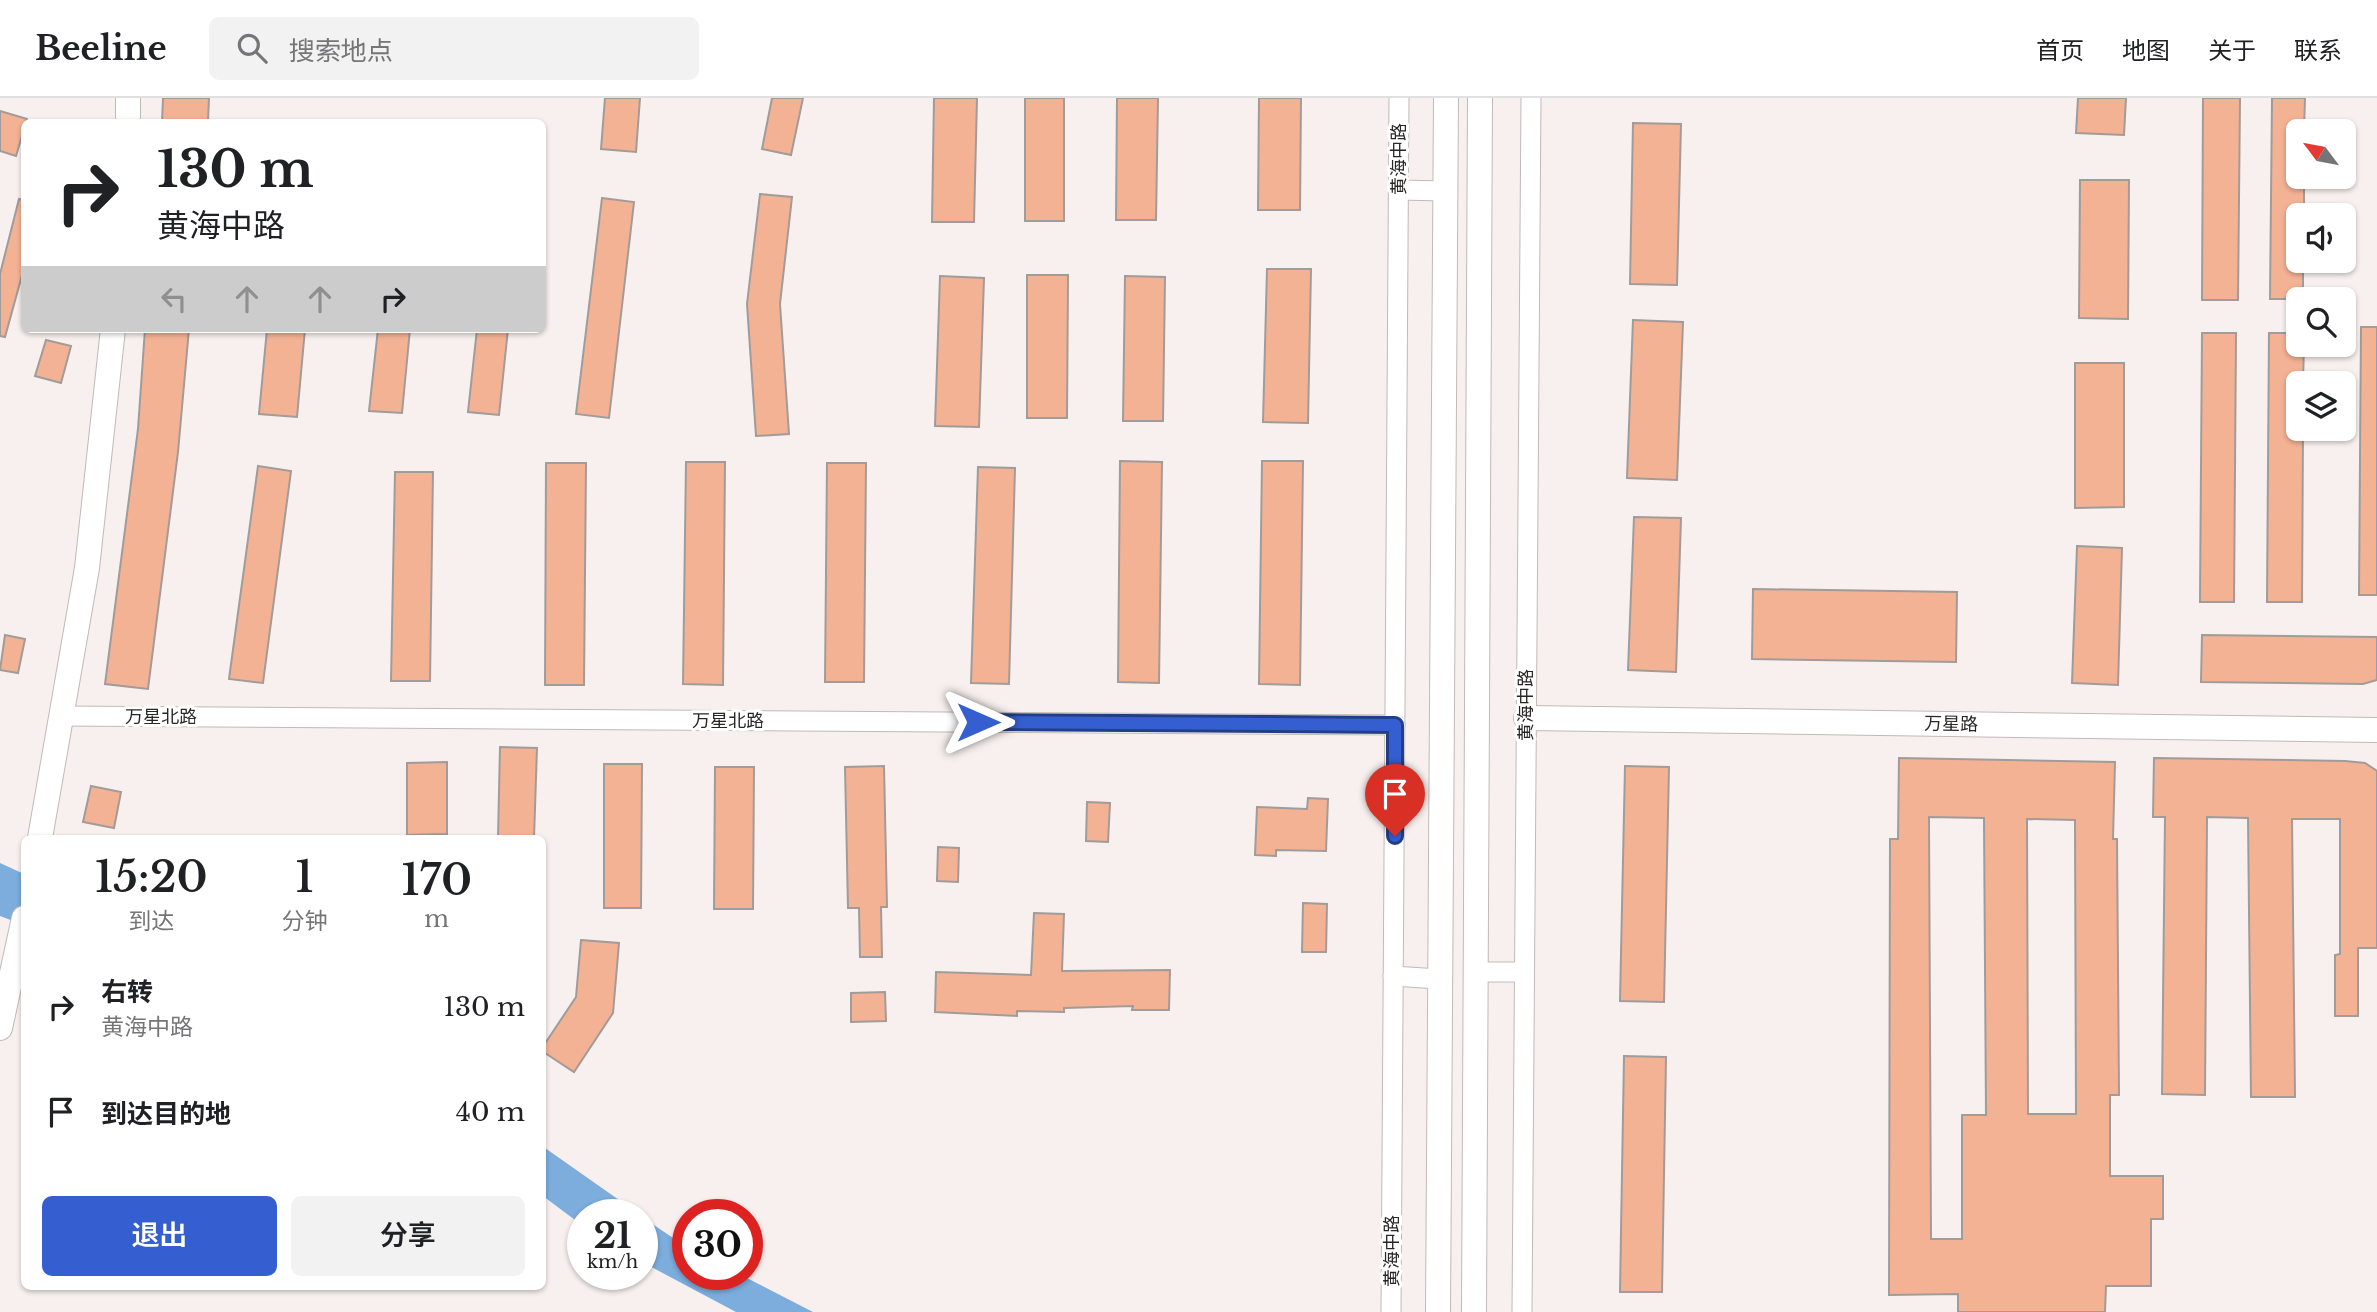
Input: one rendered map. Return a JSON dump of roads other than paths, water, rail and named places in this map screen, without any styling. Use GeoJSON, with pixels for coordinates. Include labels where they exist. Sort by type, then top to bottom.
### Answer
{"type":"FeatureCollection","features":[{"type":"Feature","properties":{"kind":"street"},"geometry":{"type":"LineString","coordinates":[[128,98],[128,119]]}},
{"type":"Feature","properties":{"kind":"street","name":"黄海中路"},"geometry":{"type":"LineString","coordinates":[[1391,1312],[1399,98]]}},
{"type":"Feature","properties":{"kind":"street"},"geometry":{"type":"LineString","coordinates":[[1438,1312],[1446,98]]}},
{"type":"Feature","properties":{"kind":"street"},"geometry":{"type":"LineString","coordinates":[[1474,1312],[1480,98]]}},
{"type":"Feature","properties":{"kind":"street","name":"黄海中路"},"geometry":{"type":"LineString","coordinates":[[1522,1312],[1531,98]]}},
{"type":"Feature","properties":{"kind":"street"},"geometry":{"type":"LineString","coordinates":[[1399,190],[1445,191]]}},
{"type":"Feature","properties":{"kind":"street"},"geometry":{"type":"LineString","coordinates":[[41,835],[87,568],[113,333]]}},
{"type":"Feature","properties":{"kind":"street","name":"万星北路"},"geometry":{"type":"LineString","coordinates":[[61,716],[1395,725]]}},
{"type":"Feature","properties":{"kind":"street","name":"万星路"},"geometry":{"type":"LineString","coordinates":[[1526,718],[2377,730]]}},
{"type":"Feature","properties":{"kind":"street"},"geometry":{"type":"LineString","coordinates":[[0,1028],[21,936]]}},
{"type":"Feature","properties":{"kind":"street"},"geometry":{"type":"LineString","coordinates":[[1475,972],[1524,972]]}},
{"type":"Feature","properties":{"kind":"street"},"geometry":{"type":"LineString","coordinates":[[1393,976],[1439,979]]}},
{"type":"Feature","properties":{"kind":"water"},"geometry":{"type":"Polygon","coordinates":[[[0,863],[21,873],[21,924],[0,916],[0,863]]]}},
{"type":"Feature","properties":{"kind":"water"},"geometry":{"type":"Polygon","coordinates":[[[546,1148],[618,1199],[567,1199],[567,1214],[546,1198],[546,1148]]]}},
{"type":"Feature","properties":{"kind":"water"},"geometry":{"type":"Polygon","coordinates":[[[658,1228],[672,1237],[672,1278],[658,1271],[658,1228]]]}},
{"type":"Feature","properties":{"kind":"water"},"geometry":{"type":"Polygon","coordinates":[[[763,1286],[813,1312],[736,1312],[695,1290],[763,1290],[763,1286]]]}}]}
